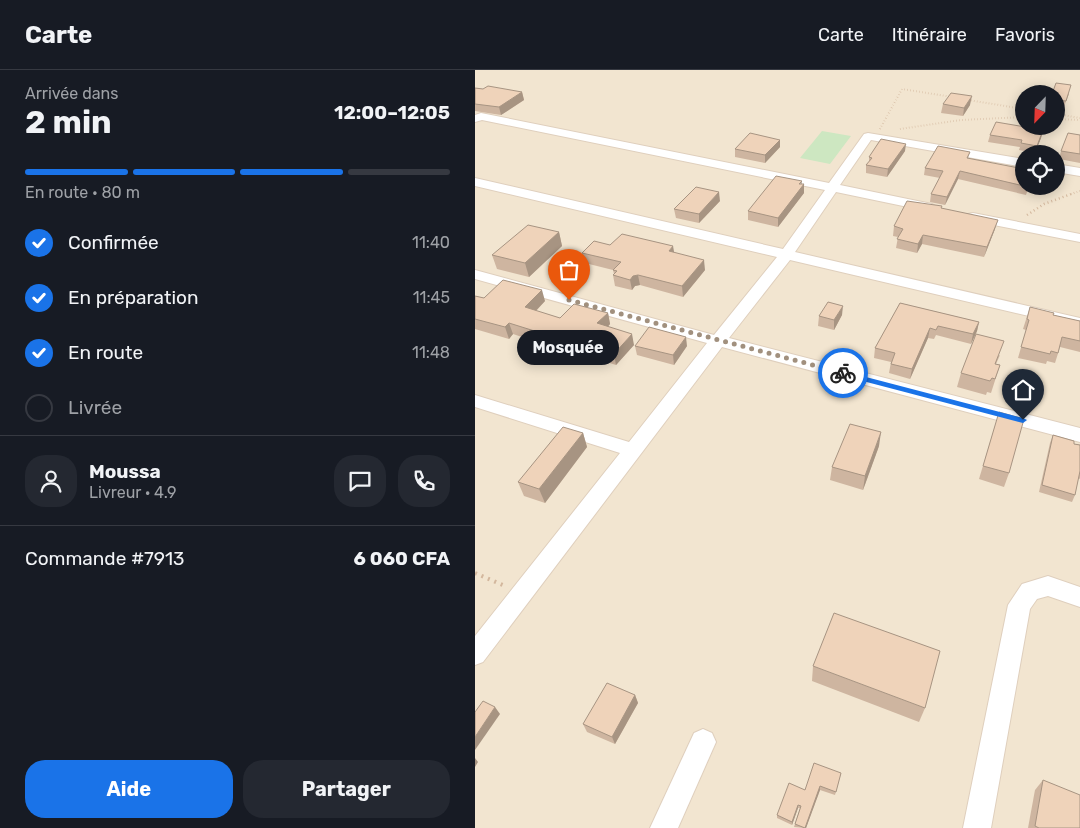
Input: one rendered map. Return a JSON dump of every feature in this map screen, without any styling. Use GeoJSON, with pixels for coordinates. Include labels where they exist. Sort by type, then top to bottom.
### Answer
{"type":"FeatureCollection","features":[{"type":"Feature","properties":{"kind":"street"},"geometry":{"type":"LineString","coordinates":[[477,116],[945,211]]}},
{"type":"Feature","properties":{"kind":"street"},"geometry":{"type":"LineString","coordinates":[[475,654],[787,254],[868,136],[884,132],[1015,161]]}},
{"type":"Feature","properties":{"kind":"street"},"geometry":{"type":"LineString","coordinates":[[1065,170],[1080,172]]}},
{"type":"Feature","properties":{"kind":"street"},"geometry":{"type":"LineString","coordinates":[[475,182],[1080,323]]}},
{"type":"Feature","properties":{"kind":"street"},"geometry":{"type":"LineString","coordinates":[[964,215],[1080,238]]}},
{"type":"Feature","properties":{"kind":"street"},"geometry":{"type":"LineString","coordinates":[[475,274],[718,341],[1080,435]]}},
{"type":"Feature","properties":{"kind":"street"},"geometry":{"type":"LineString","coordinates":[[475,401],[634,450]]}},
{"type":"Feature","properties":{"kind":"street"},"geometry":{"type":"LineString","coordinates":[[977,828],[1019,605],[1030,591],[1048,586],[1080,597]]}},
{"type":"Feature","properties":{"kind":"street"},"geometry":{"type":"LineString","coordinates":[[664,828],[703,742]]}},
{"type":"Feature","properties":{"kind":"path"},"geometry":{"type":"LineString","coordinates":[[884,132],[902,89],[958,98]]}},
{"type":"Feature","properties":{"kind":"path"},"geometry":{"type":"LineString","coordinates":[[967,100],[1015,108]]}},
{"type":"Feature","properties":{"kind":"path"},"geometry":{"type":"LineString","coordinates":[[1065,116],[1080,119]]}},
{"type":"Feature","properties":{"kind":"path"},"geometry":{"type":"LineString","coordinates":[[897,129],[961,120],[1015,117]]}},
{"type":"Feature","properties":{"kind":"path"},"geometry":{"type":"LineString","coordinates":[[1065,119],[1080,119]]}},
{"type":"Feature","properties":{"kind":"path"},"geometry":{"type":"LineString","coordinates":[[1011,224],[1045,204],[1080,191]]}},
{"type":"Feature","properties":{"kind":"path"},"geometry":{"type":"LineString","coordinates":[[475,573],[521,593]]}},
{"type":"Feature","properties":{"kind":"shaded area"},"geometry":{"type":"Polygon","coordinates":[[[475,70],[1080,70],[1080,828],[475,828],[475,70]]]}},
{"type":"Feature","properties":{"kind":"green space"},"geometry":{"type":"Polygon","coordinates":[[[822,131],[851,136],[830,164],[800,158],[822,131]]]}},
{"type":"Feature","properties":{"kind":"building"},"geometry":{"type":"Polygon","coordinates":[[[1056,83],[1071,85],[1066,101],[1065,85],[1055,85],[1056,83]]]}},
{"type":"Feature","properties":{"kind":"building"},"geometry":{"type":"Polygon","coordinates":[[[488,86],[522,92],[499,107],[475,104],[475,88],[483,89],[488,86]]]}},
{"type":"Feature","properties":{"kind":"building"},"geometry":{"type":"Polygon","coordinates":[[[951,93],[972,96],[964,108],[943,104],[951,93]]]}},
{"type":"Feature","properties":{"kind":"building"},"geometry":{"type":"Polygon","coordinates":[[[996,122],[1015,125],[1015,135],[1041,135],[1037,145],[1032,145],[1021,143],[1022,140],[990,135],[996,122]]]}},
{"type":"Feature","properties":{"kind":"building"},"geometry":{"type":"Polygon","coordinates":[[[750,133],[780,140],[765,155],[735,149],[750,133]]]}},
{"type":"Feature","properties":{"kind":"building"},"geometry":{"type":"Polygon","coordinates":[[[1068,133],[1080,135],[1080,154],[1065,152],[1065,145],[1063,145],[1068,133]]]}},
{"type":"Feature","properties":{"kind":"building"},"geometry":{"type":"Polygon","coordinates":[[[881,139],[906,144],[888,169],[866,165],[872,158],[869,157],[881,139]]]}},
{"type":"Feature","properties":{"kind":"building"},"geometry":{"type":"Polygon","coordinates":[[[938,146],[970,152],[967,158],[1015,167],[1015,184],[960,171],[947,197],[931,194],[943,171],[925,168],[938,146]]]}},
{"type":"Feature","properties":{"kind":"building"},"geometry":{"type":"Polygon","coordinates":[[[776,176],[802,181],[799,184],[804,184],[778,218],[748,211],[776,176]]]}},
{"type":"Feature","properties":{"kind":"building"},"geometry":{"type":"Polygon","coordinates":[[[696,187],[719,192],[699,214],[674,209],[696,187]]]}},
{"type":"Feature","properties":{"kind":"building"},"geometry":{"type":"Polygon","coordinates":[[[907,201],[942,206],[941,208],[998,220],[987,247],[923,235],[918,244],[897,239],[903,229],[894,226],[907,201]]]}},
{"type":"Feature","properties":{"kind":"building"},"geometry":{"type":"Polygon","coordinates":[[[528,225],[559,232],[525,263],[492,255],[528,225]]]}},
{"type":"Feature","properties":{"kind":"building"},"geometry":{"type":"Polygon","coordinates":[[[622,234],[673,246],[669,251],[704,260],[682,286],[638,275],[633,276],[630,280],[613,275],[617,271],[613,270],[621,262],[582,253],[594,241],[610,245],[622,234]]]}},
{"type":"Feature","properties":{"kind":"building"},"geometry":{"type":"Polygon","coordinates":[[[503,280],[542,290],[525,307],[560,318],[574,304],[608,313],[597,323],[632,334],[614,354],[509,323],[505,327],[475,319],[475,296],[484,298],[503,280]]]}},
{"type":"Feature","properties":{"kind":"building"},"geometry":{"type":"Polygon","coordinates":[[[828,302],[843,306],[834,320],[819,316],[828,302]]]}},
{"type":"Feature","properties":{"kind":"building"},"geometry":{"type":"Polygon","coordinates":[[[900,303],[979,322],[973,334],[938,326],[936,330],[930,328],[912,369],[891,364],[895,353],[875,348],[900,303]]]}},
{"type":"Feature","properties":{"kind":"building"},"geometry":{"type":"Polygon","coordinates":[[[1030,307],[1054,313],[1053,315],[1080,321],[1080,341],[1062,337],[1058,353],[1051,351],[1050,354],[1021,347],[1029,320],[1027,319],[1030,307]]]}},
{"type":"Feature","properties":{"kind":"building"},"geometry":{"type":"Polygon","coordinates":[[[649,327],[686,337],[673,355],[635,346],[649,327]]]}},
{"type":"Feature","properties":{"kind":"building"},"geometry":{"type":"Polygon","coordinates":[[[976,334],[1004,341],[995,364],[1000,365],[995,379],[992,378],[990,381],[961,373],[976,334]]]}},
{"type":"Feature","properties":{"kind":"building"},"geometry":{"type":"Polygon","coordinates":[[[999,412],[1024,419],[1009,473],[983,466],[999,412]]]}},
{"type":"Feature","properties":{"kind":"building"},"geometry":{"type":"Polygon","coordinates":[[[850,424],[881,432],[865,476],[832,467],[850,424]]]}},
{"type":"Feature","properties":{"kind":"building"},"geometry":{"type":"Polygon","coordinates":[[[563,427],[583,433],[539,489],[518,482],[563,427]]]}},
{"type":"Feature","properties":{"kind":"building"},"geometry":{"type":"Polygon","coordinates":[[[1053,435],[1074,441],[1074,444],[1080,445],[1080,471],[1075,495],[1042,485],[1053,435]]]}},
{"type":"Feature","properties":{"kind":"building"},"geometry":{"type":"Polygon","coordinates":[[[834,613],[940,651],[925,708],[813,666],[834,613]]]}},
{"type":"Feature","properties":{"kind":"building"},"geometry":{"type":"Polygon","coordinates":[[[607,683],[635,695],[612,737],[583,724],[607,683]]]}},
{"type":"Feature","properties":{"kind":"building"},"geometry":{"type":"Polygon","coordinates":[[[483,701],[495,707],[475,737],[475,712],[483,701]]]}},
{"type":"Feature","properties":{"kind":"building"},"geometry":{"type":"Polygon","coordinates":[[[814,763],[841,773],[836,792],[820,786],[805,828],[795,824],[801,806],[798,805],[792,822],[777,815],[789,783],[805,790],[814,763]]]}},
{"type":"Feature","properties":{"kind":"building"},"geometry":{"type":"Polygon","coordinates":[[[1043,780],[1080,795],[1080,828],[1039,828],[1035,826],[1043,780]]]}},
{"type":"Feature","properties":{"kind":"way so far"},"geometry":{"type":"LineString","coordinates":[[569,300],[843,373]]}},
{"type":"Feature","properties":{"kind":"place","name":"Mosquée"},"geometry":{"type":"Point","coordinates":[569,300]}},
{"type":"Feature","properties":{"kind":"route"},"geometry":{"type":"LineString","coordinates":[[843,373],[1023,420]]}}]}
